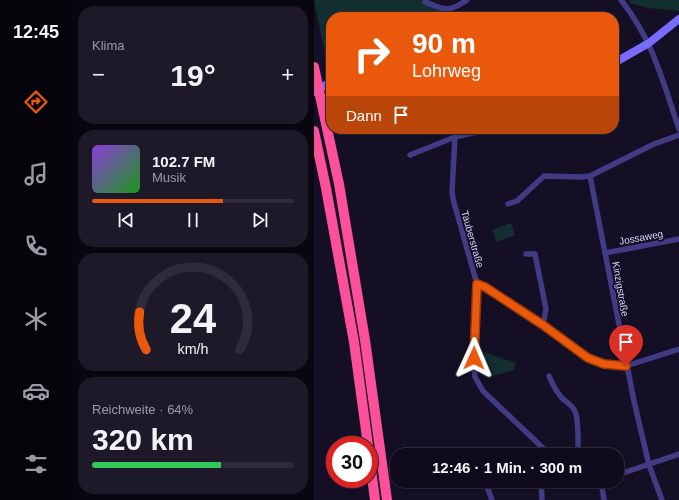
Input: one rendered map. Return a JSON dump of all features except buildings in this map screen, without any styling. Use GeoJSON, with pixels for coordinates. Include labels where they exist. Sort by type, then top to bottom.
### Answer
{"type":"FeatureCollection","features":[{"type":"Feature","properties":{"kind":"highway"},"geometry":{"type":"LineString","coordinates":[[314,67],[326,124]]}},
{"type":"Feature","properties":{"kind":"highway"},"geometry":{"type":"LineString","coordinates":[[314,131],[354,342],[367,436]]}},
{"type":"Feature","properties":{"kind":"highway"},"geometry":{"type":"LineString","coordinates":[[328,134],[339,184],[365,340],[387,500]]}},
{"type":"Feature","properties":{"kind":"highway"},"geometry":{"type":"LineString","coordinates":[[373,488],[375,500]]}},
{"type":"Feature","properties":{"kind":"street"},"geometry":{"type":"LineString","coordinates":[[425,2],[439,8],[452,9],[467,0]]}},
{"type":"Feature","properties":{"kind":"street"},"geometry":{"type":"LineString","coordinates":[[621,0],[649,43],[658,65],[679,129]]}},
{"type":"Feature","properties":{"kind":"street"},"geometry":{"type":"LineString","coordinates":[[619,60],[649,43],[679,19]]}},
{"type":"Feature","properties":{"kind":"street"},"geometry":{"type":"LineString","coordinates":[[314,92],[326,85]]}},
{"type":"Feature","properties":{"kind":"street"},"geometry":{"type":"LineString","coordinates":[[410,155],[455,137],[468,134]]}},
{"type":"Feature","properties":{"kind":"street"},"geometry":{"type":"LineString","coordinates":[[508,204],[517,200],[544,176],[581,178],[590,176],[654,144],[679,135]]}},
{"type":"Feature","properties":{"kind":"street","name":"Tauberstraße"},"geometry":{"type":"LineString","coordinates":[[455,137],[452,191],[453,200],[477,284],[475,377],[483,391],[543,448]]}},
{"type":"Feature","properties":{"kind":"street","name":"Kinzigstraße"},"geometry":{"type":"LineString","coordinates":[[590,176],[626,366],[649,465],[662,500]]}},
{"type":"Feature","properties":{"kind":"street","name":"Jossaweg"},"geometry":{"type":"LineString","coordinates":[[605,253],[679,239]]}},
{"type":"Feature","properties":{"kind":"street"},"geometry":{"type":"LineString","coordinates":[[526,254],[535,254],[546,309],[543,325]]}},
{"type":"Feature","properties":{"kind":"street"},"geometry":{"type":"LineString","coordinates":[[477,284],[485,287],[543,325],[588,358],[604,364],[626,366],[679,349]]}},
{"type":"Feature","properties":{"kind":"street"},"geometry":{"type":"LineString","coordinates":[[549,376],[560,396],[574,411],[576,416],[578,448]]}},
{"type":"Feature","properties":{"kind":"street"},"geometry":{"type":"LineString","coordinates":[[624,473],[679,454]]}},
{"type":"Feature","properties":{"kind":"street"},"geometry":{"type":"LineString","coordinates":[[488,488],[492,500]]}},
{"type":"Feature","properties":{"kind":"street"},"geometry":{"type":"LineString","coordinates":[[541,488],[542,500]]}},
{"type":"Feature","properties":{"kind":"street"},"geometry":{"type":"LineString","coordinates":[[602,488],[604,500]]}},
{"type":"Feature","properties":{"kind":"green space"},"geometry":{"type":"Polygon","coordinates":[[[314,0],[429,0],[454,12],[326,12],[326,59],[314,0]]]}},
{"type":"Feature","properties":{"kind":"green space"},"geometry":{"type":"Polygon","coordinates":[[[629,0],[679,0],[679,11],[648,8],[629,3],[629,0]]]}},
{"type":"Feature","properties":{"kind":"green space"},"geometry":{"type":"Polygon","coordinates":[[[511,223],[515,235],[497,242],[492,230],[511,223]]]}},
{"type":"Feature","properties":{"kind":"green space"},"geometry":{"type":"Polygon","coordinates":[[[484,352],[516,363],[514,370],[485,378],[484,352]]]}},
{"type":"Feature","properties":{"kind":"route"},"geometry":{"type":"LineString","coordinates":[[474,358],[477,284],[485,287],[543,325],[588,358],[604,364],[626,366]]}}]}
